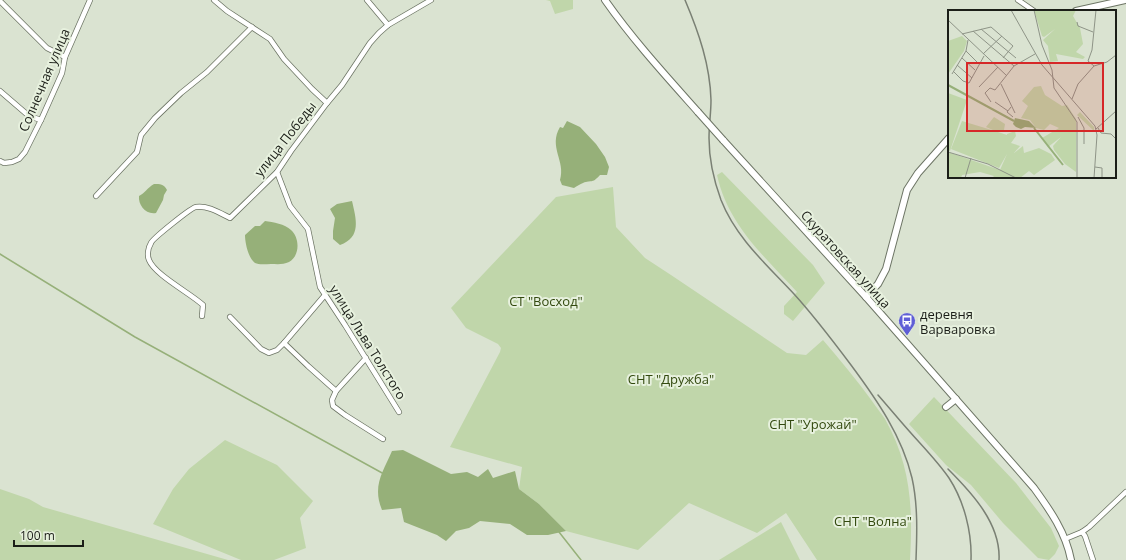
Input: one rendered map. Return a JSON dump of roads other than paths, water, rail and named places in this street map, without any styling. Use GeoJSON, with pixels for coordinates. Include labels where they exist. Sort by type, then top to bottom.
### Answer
{"type":"FeatureCollection","features":[{"type":"Feature","properties":{"kind":"street","name":"Солнечная улица"},"geometry":{"type":"LineString","coordinates":[[0,161],[4,163],[12,162],[25,152],[62,73],[65,57],[90,0]]}},
{"type":"Feature","properties":{"kind":"street"},"geometry":{"type":"LineString","coordinates":[[214,0],[227,11],[270,39],[284,59],[327,103]]}},
{"type":"Feature","properties":{"kind":"street"},"geometry":{"type":"LineString","coordinates":[[367,0],[388,25]]}},
{"type":"Feature","properties":{"kind":"street","name":"улица Победы"},"geometry":{"type":"LineString","coordinates":[[202,316],[203,306],[196,299],[163,276],[149,262],[148,255],[151,241],[193,207],[202,206],[230,218],[277,172],[291,151],[342,85],[370,43],[388,25],[431,0]]}},
{"type":"Feature","properties":{"kind":"street","name":"Скуратовская улица"},"geometry":{"type":"LineString","coordinates":[[605,0],[646,54],[866,297],[1034,488],[1056,520],[1065,539],[1071,560]]}},
{"type":"Feature","properties":{"kind":"street"},"geometry":{"type":"LineString","coordinates":[[1018,0],[1033,10]]}},
{"type":"Feature","properties":{"kind":"street"},"geometry":{"type":"LineString","coordinates":[[1080,10],[1124,0]]}},
{"type":"Feature","properties":{"kind":"street"},"geometry":{"type":"LineString","coordinates":[[0,1],[47,48],[65,57]]}},
{"type":"Feature","properties":{"kind":"street"},"geometry":{"type":"LineString","coordinates":[[96,196],[137,152],[141,135],[155,118],[181,93],[207,72],[252,27]]}},
{"type":"Feature","properties":{"kind":"street"},"geometry":{"type":"LineString","coordinates":[[0,91],[29,116],[41,120]]}},
{"type":"Feature","properties":{"kind":"street"},"geometry":{"type":"LineString","coordinates":[[866,297],[878,284],[886,269],[907,190],[918,173],[948,139]]}},
{"type":"Feature","properties":{"kind":"street","name":"улица Льва Толстого"},"geometry":{"type":"LineString","coordinates":[[277,172],[290,206],[308,229],[320,287],[399,412]]}},
{"type":"Feature","properties":{"kind":"street"},"geometry":{"type":"LineString","coordinates":[[230,317],[261,349],[269,353],[277,350],[284,343],[325,294]]}},
{"type":"Feature","properties":{"kind":"street"},"geometry":{"type":"LineString","coordinates":[[284,343],[336,391]]}},
{"type":"Feature","properties":{"kind":"street"},"geometry":{"type":"LineString","coordinates":[[366,358],[336,391],[332,400],[333,406],[345,416],[383,439]]}},
{"type":"Feature","properties":{"kind":"street"},"geometry":{"type":"LineString","coordinates":[[946,407],[956,399]]}},
{"type":"Feature","properties":{"kind":"street"},"geometry":{"type":"LineString","coordinates":[[1065,539],[1089,528],[1126,492]]}},
{"type":"Feature","properties":{"kind":"street"},"geometry":{"type":"LineString","coordinates":[[1082,532],[1087,541],[1093,560]]}},
{"type":"Feature","properties":{"kind":"waterway"},"geometry":{"type":"LineString","coordinates":[[0,254],[135,337],[384,474]]}},
{"type":"Feature","properties":{"kind":"waterway"},"geometry":{"type":"LineString","coordinates":[[559,532],[581,560]]}},
{"type":"Feature","properties":{"kind":"railway"},"geometry":{"type":"LineString","coordinates":[[685,0],[695,25],[706,62],[711,100],[709,146],[714,177],[721,200],[727,214],[744,239],[824,329],[861,378],[888,419],[908,463],[914,488],[917,529],[916,560]]}},
{"type":"Feature","properties":{"kind":"railway"},"geometry":{"type":"LineString","coordinates":[[878,395],[949,478],[959,497],[966,517],[970,539],[971,560]]}},
{"type":"Feature","properties":{"kind":"railway"},"geometry":{"type":"LineString","coordinates":[[948,469],[975,499],[990,522],[995,534],[999,560]]}},
{"type":"Feature","properties":{"kind":"place","name":"деревня Варваровка"},"geometry":{"type":"Point","coordinates":[907,336]}},
{"type":"Feature","properties":{"kind":"park label","name":"СТ \"Восход\""},"geometry":{"type":"Point","coordinates":[546,301]}},
{"type":"Feature","properties":{"kind":"park label","name":"СНТ \"Дружба\""},"geometry":{"type":"Point","coordinates":[671,379]}},
{"type":"Feature","properties":{"kind":"park label","name":"СНТ \"Урожай\""},"geometry":{"type":"Point","coordinates":[813,424]}},
{"type":"Feature","properties":{"kind":"park label","name":"СНТ \"Волна\""},"geometry":{"type":"Point","coordinates":[873,521]}}]}
